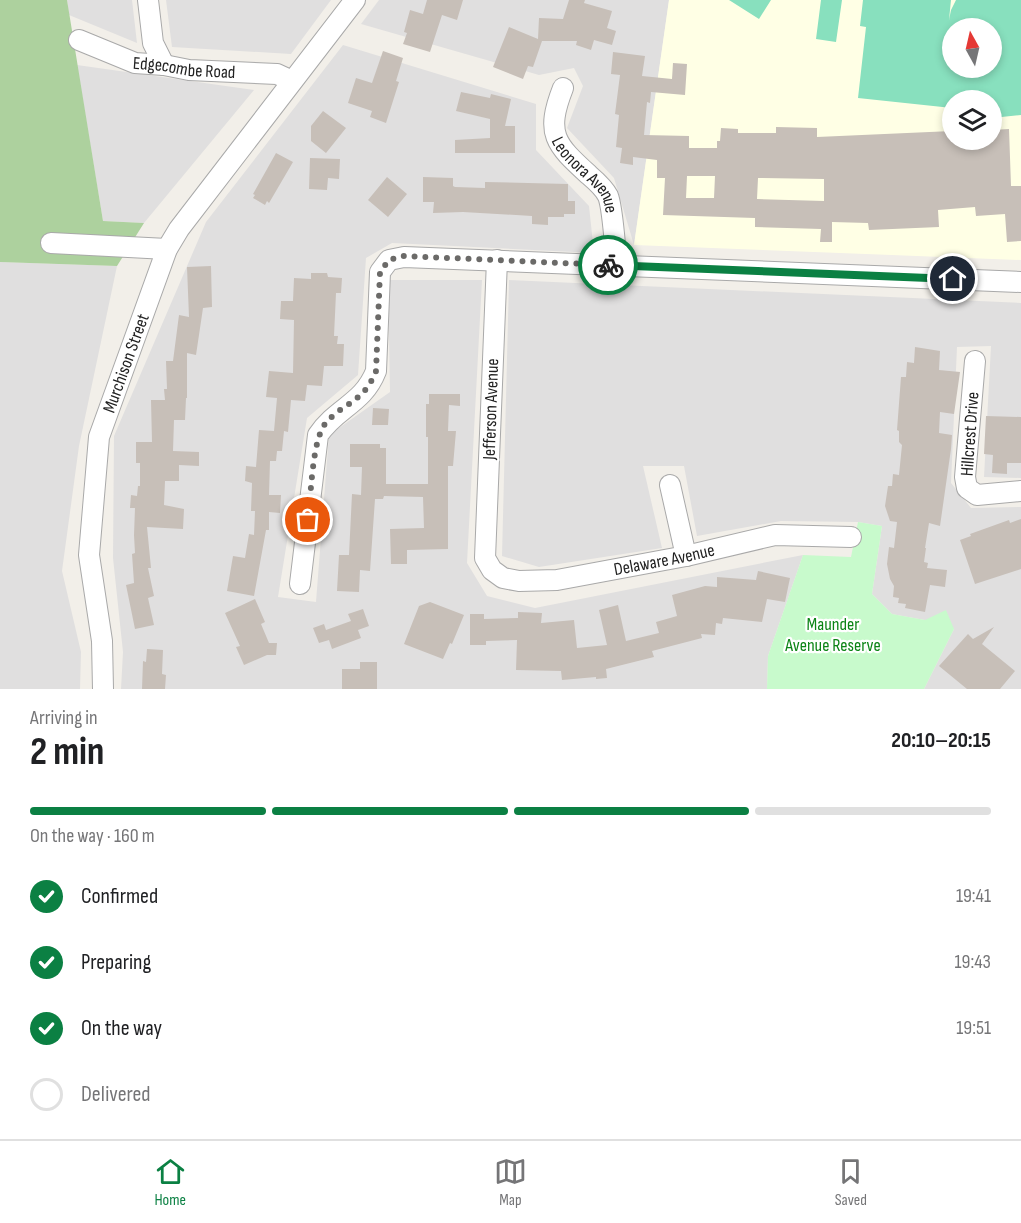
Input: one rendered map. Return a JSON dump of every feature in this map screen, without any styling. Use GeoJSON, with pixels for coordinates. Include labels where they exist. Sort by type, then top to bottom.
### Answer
{"type":"FeatureCollection","features":[{"type":"Feature","properties":{"kind":"street"},"geometry":{"type":"LineString","coordinates":[[148,0],[153,43],[164,65]]}},
{"type":"Feature","properties":{"kind":"street","name":"Murchison Street"},"geometry":{"type":"LineString","coordinates":[[103,689],[102,641],[89,555],[99,437],[167,249],[179,229],[355,0]]}},
{"type":"Feature","properties":{"kind":"street","name":"Edgecombe Road"},"geometry":{"type":"LineString","coordinates":[[79,40],[135,63],[189,70],[277,74],[292,81]]}},
{"type":"Feature","properties":{"kind":"street","name":"Leonora Avenue"},"geometry":{"type":"LineString","coordinates":[[563,88],[555,109],[554,133],[561,148],[600,186],[608,197],[617,265]]}},
{"type":"Feature","properties":{"kind":"street"},"geometry":{"type":"LineString","coordinates":[[51,243],[167,249]]}},
{"type":"Feature","properties":{"kind":"street"},"geometry":{"type":"LineString","coordinates":[[300,584],[318,435],[327,422],[359,398],[370,386],[376,371],[380,272],[389,260],[404,256],[1021,282]]}},
{"type":"Feature","properties":{"kind":"street","name":"Jefferson Avenue"},"geometry":{"type":"LineString","coordinates":[[485,558],[497,260]]}},
{"type":"Feature","properties":{"kind":"street","name":"Hillcrest Drive"},"geometry":{"type":"LineString","coordinates":[[975,361],[965,477],[967,488],[976,495],[1021,491]]}},
{"type":"Feature","properties":{"kind":"street"},"geometry":{"type":"LineString","coordinates":[[670,485],[686,556]]}},
{"type":"Feature","properties":{"kind":"street","name":"Delaware Avenue"},"geometry":{"type":"LineString","coordinates":[[485,558],[492,570],[503,578],[519,581],[557,580],[686,556],[775,535],[851,537]]}},
{"type":"Feature","properties":{"kind":"shaded area"},"geometry":{"type":"Polygon","coordinates":[[[67,0],[132,0],[137,43],[69,15],[67,0]]]}},
{"type":"Feature","properties":{"kind":"shaded area"},"geometry":{"type":"Polygon","coordinates":[[[166,0],[331,0],[291,54],[172,47],[166,0]]]}},
{"type":"Feature","properties":{"kind":"shaded area"},"geometry":{"type":"Polygon","coordinates":[[[379,0],[669,0],[634,245],[614,178],[567,128],[583,86],[574,68],[539,75],[361,24],[379,0]]]}},
{"type":"Feature","properties":{"kind":"shaded area"},"geometry":{"type":"Polygon","coordinates":[[[669,0],[1021,0],[1021,260],[634,245],[669,0]]]}},
{"type":"Feature","properties":{"kind":"shaded area"},"geometry":{"type":"Polygon","coordinates":[[[343,45],[536,104],[536,150],[589,206],[594,253],[392,243],[366,258],[358,375],[307,418],[278,597],[316,602],[329,435],[390,392],[388,280],[482,280],[467,563],[487,596],[535,608],[803,555],[768,656],[767,689],[121,689],[123,652],[113,558],[114,436],[206,222],[343,45]]]}},
{"type":"Feature","properties":{"kind":"shaded area"},"geometry":{"type":"Polygon","coordinates":[[[77,65],[254,90],[144,223],[103,221],[77,65]]]}},
{"type":"Feature","properties":{"kind":"shaded area"},"geometry":{"type":"Polygon","coordinates":[[[0,262],[117,266],[79,446],[62,571],[81,652],[80,689],[0,689],[0,262]]]}},
{"type":"Feature","properties":{"kind":"shaded area"},"geometry":{"type":"Polygon","coordinates":[[[509,280],[1021,303],[1021,478],[984,477],[991,346],[957,347],[951,483],[971,508],[1021,507],[1021,689],[924,689],[954,629],[925,620],[892,614],[872,594],[882,526],[858,522],[781,521],[697,536],[684,466],[643,466],[662,548],[539,567],[502,556],[509,280]]]}},
{"type":"Feature","properties":{"kind":"green space"},"geometry":{"type":"Polygon","coordinates":[[[0,0],[67,0],[103,221],[144,223],[117,266],[0,262],[0,0]]]}},
{"type":"Feature","properties":{"kind":"green space"},"geometry":{"type":"Polygon","coordinates":[[[729,0],[771,0],[759,19],[729,0]]]}},
{"type":"Feature","properties":{"kind":"green space"},"geometry":{"type":"Polygon","coordinates":[[[821,0],[842,0],[836,42],[816,39],[821,0]]]}},
{"type":"Feature","properties":{"kind":"green space"},"geometry":{"type":"Polygon","coordinates":[[[863,0],[951,0],[949,18],[942,18],[942,78],[1002,78],[1002,18],[949,18],[951,10],[956,0],[1021,0],[1021,115],[1002,117],[1002,90],[942,90],[942,107],[858,98],[866,27],[860,26],[863,0]]]}},
{"type":"Feature","properties":{"kind":"green space","name":"Maunder Avenue Reserve"},"geometry":{"type":"Polygon","coordinates":[[[858,522],[882,526],[872,594],[892,614],[925,620],[946,610],[954,629],[924,689],[767,689],[768,656],[803,555],[851,557],[858,522]]]}},
{"type":"Feature","properties":{"kind":"building"},"geometry":{"type":"Polygon","coordinates":[[[427,0],[463,0],[457,20],[442,15],[430,52],[403,44],[410,10],[423,14],[427,0]]]}},
{"type":"Feature","properties":{"kind":"building"},"geometry":{"type":"Polygon","coordinates":[[[569,0],[585,0],[584,3],[612,11],[607,28],[616,31],[612,45],[594,40],[591,50],[576,45],[577,41],[542,41],[533,67],[528,66],[523,79],[493,67],[509,27],[538,39],[539,18],[563,19],[569,0]]]}},
{"type":"Feature","properties":{"kind":"building"},"geometry":{"type":"Polygon","coordinates":[[[383,51],[403,58],[396,81],[399,82],[386,123],[370,117],[372,111],[348,103],[356,78],[372,83],[383,51]]]}},
{"type":"Feature","properties":{"kind":"building"},"geometry":{"type":"Polygon","coordinates":[[[613,52],[645,56],[642,76],[672,79],[673,63],[687,64],[685,95],[651,92],[650,103],[647,102],[644,135],[689,136],[689,148],[717,148],[721,128],[738,129],[738,133],[776,133],[776,127],[817,128],[817,137],[942,131],[942,150],[1002,150],[1002,129],[1009,129],[1011,186],[1021,186],[1021,241],[1007,242],[1005,214],[976,216],[975,207],[938,210],[939,227],[869,230],[868,223],[832,222],[832,242],[820,242],[821,229],[755,227],[755,218],[663,215],[665,178],[657,178],[657,160],[633,157],[633,165],[620,163],[622,148],[616,147],[619,115],[615,114],[620,75],[611,74],[613,52]],[[687,176],[686,198],[714,198],[715,176],[687,176]],[[758,178],[757,199],[824,201],[824,179],[758,178]]]}},
{"type":"Feature","properties":{"kind":"building"},"geometry":{"type":"Polygon","coordinates":[[[461,92],[490,98],[491,94],[511,99],[505,126],[515,126],[515,153],[455,153],[455,140],[490,138],[490,119],[456,111],[461,92]]]}},
{"type":"Feature","properties":{"kind":"building"},"geometry":{"type":"Polygon","coordinates":[[[323,111],[346,128],[326,153],[311,141],[311,126],[323,111]]]}},
{"type":"Feature","properties":{"kind":"building"},"geometry":{"type":"Polygon","coordinates":[[[276,153],[293,162],[269,203],[267,201],[265,205],[253,198],[255,195],[253,194],[276,153]]]}},
{"type":"Feature","properties":{"kind":"building"},"geometry":{"type":"Polygon","coordinates":[[[310,158],[340,159],[339,179],[328,178],[327,190],[309,189],[310,158]]]}},
{"type":"Feature","properties":{"kind":"building"},"geometry":{"type":"Polygon","coordinates":[[[387,177],[407,194],[388,217],[368,200],[387,177]]]}},
{"type":"Feature","properties":{"kind":"building"},"geometry":{"type":"Polygon","coordinates":[[[423,177],[453,178],[455,187],[485,188],[485,182],[568,184],[568,201],[575,201],[575,214],[548,217],[548,225],[532,224],[532,216],[463,212],[433,213],[434,202],[423,202],[423,177]]]}},
{"type":"Feature","properties":{"kind":"building"},"geometry":{"type":"Polygon","coordinates":[[[211,266],[212,307],[203,308],[196,355],[187,353],[185,420],[174,420],[173,451],[199,452],[199,466],[179,465],[179,481],[165,481],[164,505],[184,509],[183,529],[147,527],[151,568],[148,568],[154,596],[148,598],[154,625],[135,629],[126,585],[134,583],[132,554],[135,553],[135,508],[130,508],[131,495],[137,496],[138,486],[140,486],[140,463],[136,463],[136,442],[152,442],[151,400],[165,400],[166,361],[173,361],[179,315],[189,317],[187,267],[211,266]]]}},
{"type":"Feature","properties":{"kind":"building"},"geometry":{"type":"Polygon","coordinates":[[[311,273],[327,273],[328,277],[342,278],[341,293],[336,293],[334,336],[338,336],[337,344],[344,344],[343,366],[324,366],[322,386],[307,385],[305,401],[291,400],[288,432],[284,431],[282,451],[277,451],[276,461],[270,461],[269,495],[281,495],[280,513],[269,512],[269,530],[266,530],[254,596],[227,591],[233,556],[245,558],[249,534],[254,535],[255,511],[251,511],[252,483],[245,481],[246,466],[256,467],[259,430],[274,431],[277,398],[266,397],[269,371],[293,373],[294,320],[280,319],[281,301],[293,301],[294,278],[311,279],[311,273]]]}},
{"type":"Feature","properties":{"kind":"building"},"geometry":{"type":"Polygon","coordinates":[[[915,347],[940,351],[939,370],[960,372],[954,414],[940,412],[939,433],[952,435],[951,449],[940,526],[929,523],[924,562],[928,563],[927,568],[947,570],[945,587],[930,585],[925,612],[905,608],[906,604],[898,603],[899,598],[893,597],[894,586],[887,564],[889,547],[894,548],[897,522],[890,521],[885,506],[888,486],[892,486],[893,474],[899,475],[902,445],[899,442],[899,431],[897,430],[901,377],[906,377],[907,362],[914,363],[915,347]]]}},
{"type":"Feature","properties":{"kind":"building"},"geometry":{"type":"Polygon","coordinates":[[[429,394],[460,394],[460,406],[449,405],[448,431],[456,431],[453,466],[448,466],[448,549],[407,550],[407,564],[391,564],[390,529],[424,528],[423,497],[384,496],[383,499],[375,499],[370,571],[360,570],[359,592],[337,591],[339,555],[349,555],[352,494],[361,495],[362,467],[350,467],[350,444],[380,444],[380,448],[386,448],[386,484],[428,484],[426,404],[429,404],[429,394]]]}},
{"type":"Feature","properties":{"kind":"building"},"geometry":{"type":"Polygon","coordinates":[[[373,408],[389,409],[388,425],[372,425],[373,408]]]}},
{"type":"Feature","properties":{"kind":"building"},"geometry":{"type":"Polygon","coordinates":[[[986,416],[1021,417],[1021,463],[1007,463],[1007,474],[992,473],[993,455],[984,454],[986,416]]]}},
{"type":"Feature","properties":{"kind":"building"},"geometry":{"type":"Polygon","coordinates":[[[1021,519],[1021,569],[975,584],[960,540],[1009,520],[1010,523],[1021,519]]]}},
{"type":"Feature","properties":{"kind":"building"},"geometry":{"type":"Polygon","coordinates":[[[758,571],[790,578],[785,602],[767,599],[762,622],[723,618],[722,624],[716,623],[715,635],[701,634],[702,638],[652,651],[654,657],[606,669],[607,678],[562,680],[561,671],[516,670],[517,640],[486,641],[486,645],[470,645],[470,614],[484,614],[484,619],[518,618],[518,612],[542,613],[541,623],[574,620],[577,648],[607,645],[599,610],[618,605],[626,641],[659,633],[656,622],[677,616],[672,595],[705,586],[717,587],[717,577],[756,580],[758,571]]]}},
{"type":"Feature","properties":{"kind":"building"},"geometry":{"type":"Polygon","coordinates":[[[255,599],[265,622],[261,624],[269,643],[277,643],[276,655],[267,655],[244,665],[236,647],[240,646],[225,613],[255,599]]]}},
{"type":"Feature","properties":{"kind":"building"},"geometry":{"type":"Polygon","coordinates":[[[430,602],[464,615],[443,659],[404,644],[419,606],[430,602]]]}},
{"type":"Feature","properties":{"kind":"building"},"geometry":{"type":"Polygon","coordinates":[[[363,609],[369,626],[358,630],[361,638],[332,649],[329,640],[319,643],[313,628],[324,624],[326,630],[351,621],[348,614],[363,609]]]}},
{"type":"Feature","properties":{"kind":"building"},"geometry":{"type":"Polygon","coordinates":[[[994,627],[982,644],[1015,671],[1000,689],[967,689],[939,666],[968,634],[973,639],[994,627]]]}},
{"type":"Feature","properties":{"kind":"building"},"geometry":{"type":"Polygon","coordinates":[[[147,649],[163,650],[162,674],[166,675],[165,689],[142,689],[143,661],[146,662],[147,649]]]}},
{"type":"Feature","properties":{"kind":"building"},"geometry":{"type":"Polygon","coordinates":[[[360,662],[377,662],[377,689],[342,689],[342,669],[360,669],[360,662]]]}},
{"type":"Feature","properties":{"kind":"way so far"},"geometry":{"type":"LineString","coordinates":[[308,520],[318,435],[327,422],[359,398],[370,386],[376,371],[380,272],[389,260],[404,256],[608,265]]}},
{"type":"Feature","properties":{"kind":"route"},"geometry":{"type":"LineString","coordinates":[[608,265],[953,279]]}}]}
